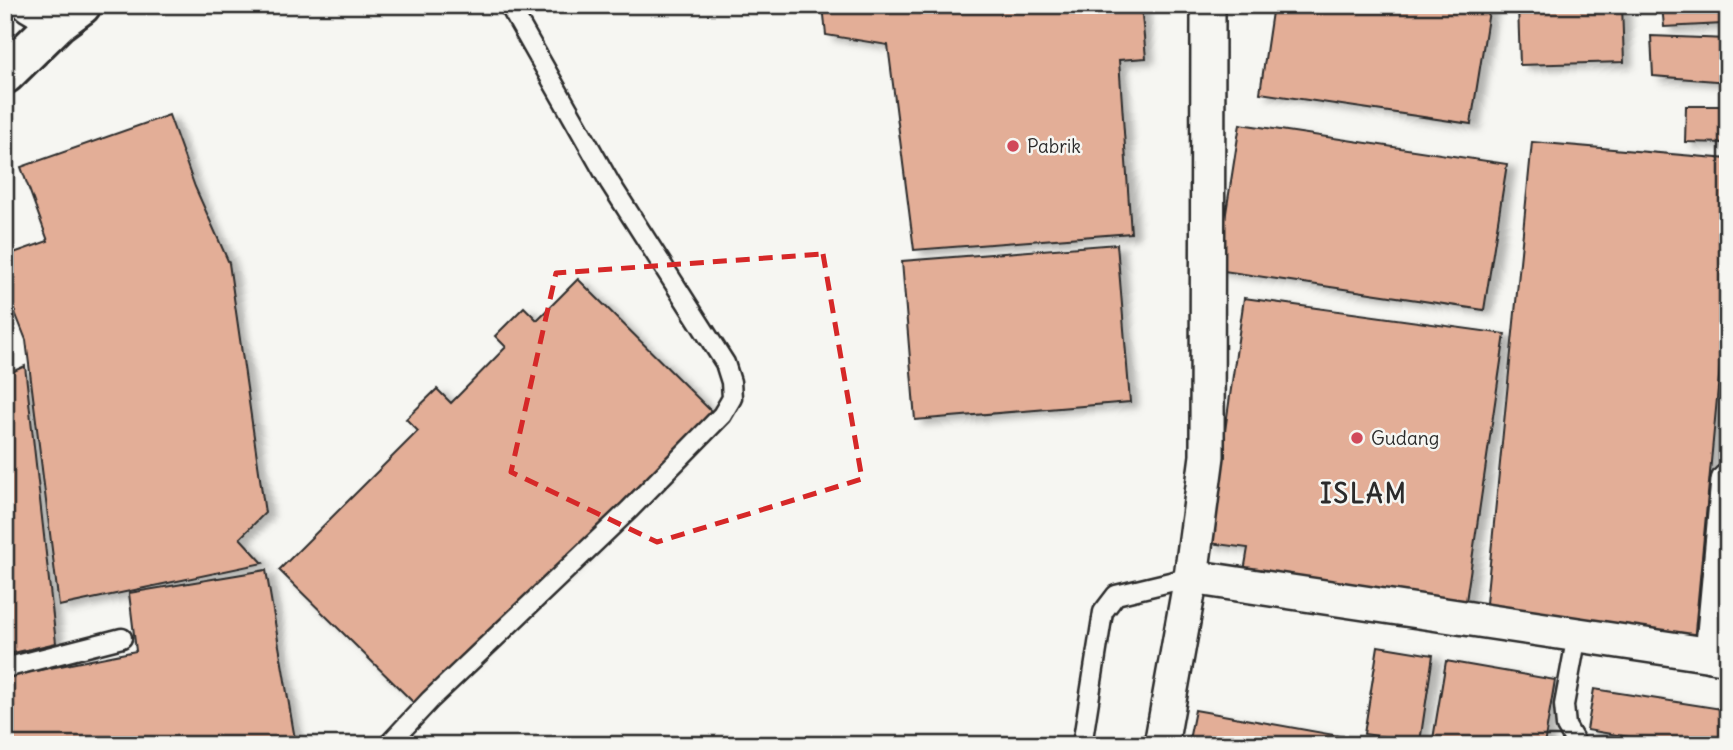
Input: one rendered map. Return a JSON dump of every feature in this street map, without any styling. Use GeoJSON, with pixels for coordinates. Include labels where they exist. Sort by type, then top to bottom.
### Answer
{"type":"FeatureCollection","features":[{"type":"Feature","properties":{"kind":"street"},"geometry":{"type":"LineString","coordinates":[[1161,745],[1191,577],[1207,456],[1208,5]]}},
{"type":"Feature","properties":{"kind":"street"},"geometry":{"type":"LineString","coordinates":[[5,74],[56,11]]}},
{"type":"Feature","properties":{"kind":"street"},"geometry":{"type":"LineString","coordinates":[[1191,577],[1720,656],[1728,481]]}},
{"type":"Feature","properties":{"kind":"lane"},"geometry":{"type":"LineString","coordinates":[[388,745],[430,700],[629,510],[722,415],[732,398],[731,382],[725,363],[715,345],[610,183],[509,5]]}},
{"type":"Feature","properties":{"kind":"lane"},"geometry":{"type":"LineString","coordinates":[[1082,745],[1103,612],[1116,595],[1191,577]]}},
{"type":"Feature","properties":{"kind":"lane"},"geometry":{"type":"LineString","coordinates":[[1577,635],[1564,705],[1566,726],[1578,744]]}},
{"type":"Feature","properties":{"kind":"lane"},"geometry":{"type":"LineString","coordinates":[[5,668],[122,638]]}},
{"type":"Feature","properties":{"kind":"highlighted area"},"geometry":{"type":"Polygon","coordinates":[[[823,254],[862,479],[657,542],[511,472],[556,273],[823,254]]]}},
{"type":"Feature","properties":{"kind":"building","name":"Pabrik"},"geometry":{"type":"Polygon","coordinates":[[[823,5],[1141,5],[1146,58],[1119,60],[1131,233],[914,250],[888,45],[826,35],[823,5]]]}},
{"type":"Feature","properties":{"kind":"building"},"geometry":{"type":"Polygon","coordinates":[[[1273,5],[1490,5],[1471,124],[1260,93],[1273,5]]]}},
{"type":"Feature","properties":{"kind":"building"},"geometry":{"type":"Polygon","coordinates":[[[1518,5],[1622,5],[1624,62],[1520,65],[1518,5]]]}},
{"type":"Feature","properties":{"kind":"building"},"geometry":{"type":"Polygon","coordinates":[[[1662,5],[1722,5],[1723,24],[1664,27],[1662,5]]]}},
{"type":"Feature","properties":{"kind":"building"},"geometry":{"type":"Polygon","coordinates":[[[1651,36],[1728,39],[1728,82],[1653,76],[1651,36]]]}},
{"type":"Feature","properties":{"kind":"building"},"geometry":{"type":"Polygon","coordinates":[[[1686,106],[1728,106],[1728,143],[1685,142],[1686,106]]]}},
{"type":"Feature","properties":{"kind":"building"},"geometry":{"type":"Polygon","coordinates":[[[169,115],[195,187],[229,263],[265,513],[240,538],[263,563],[59,606],[26,340],[5,287],[5,256],[48,241],[21,167],[169,115]]]}},
{"type":"Feature","properties":{"kind":"building"},"geometry":{"type":"Polygon","coordinates":[[[1240,124],[1507,164],[1484,310],[1217,270],[1240,124]]]}},
{"type":"Feature","properties":{"kind":"building"},"geometry":{"type":"Polygon","coordinates":[[[1532,142],[1728,159],[1728,282],[1694,642],[1485,613],[1532,142]]]}},
{"type":"Feature","properties":{"kind":"building"},"geometry":{"type":"Polygon","coordinates":[[[1117,244],[1130,402],[915,420],[902,261],[1117,244]]]}},
{"type":"Feature","properties":{"kind":"building"},"geometry":{"type":"Polygon","coordinates":[[[578,279],[713,413],[672,453],[677,458],[642,493],[637,488],[587,538],[592,542],[560,575],[554,568],[500,622],[471,659],[465,654],[415,704],[279,570],[418,431],[406,419],[437,389],[451,403],[506,347],[495,336],[524,307],[537,320],[578,279]]]}},
{"type":"Feature","properties":{"kind":"building","name":"Gudang"},"geometry":{"type":"Polygon","coordinates":[[[1244,298],[1505,334],[1465,608],[1243,577],[1248,548],[1209,543],[1244,298]]]}},
{"type":"Feature","properties":{"kind":"building"},"geometry":{"type":"Polygon","coordinates":[[[25,366],[56,643],[9,654],[5,632],[5,375],[25,366]]]}},
{"type":"Feature","properties":{"kind":"building"},"geometry":{"type":"Polygon","coordinates":[[[266,570],[296,745],[5,745],[5,677],[136,651],[129,593],[266,570]]]}},
{"type":"Feature","properties":{"kind":"building"},"geometry":{"type":"Polygon","coordinates":[[[1378,646],[1433,655],[1420,742],[1364,734],[1378,646]]]}},
{"type":"Feature","properties":{"kind":"building"},"geometry":{"type":"Polygon","coordinates":[[[1446,661],[1555,680],[1544,745],[1466,745],[1433,739],[1446,661]]]}},
{"type":"Feature","properties":{"kind":"building"},"geometry":{"type":"Polygon","coordinates":[[[1594,689],[1728,710],[1726,745],[1677,745],[1587,730],[1594,689]]]}},
{"type":"Feature","properties":{"kind":"building"},"geometry":{"type":"Polygon","coordinates":[[[1195,710],[1345,737],[1344,745],[1188,745],[1195,710]]]}},
{"type":"Feature","properties":{"kind":"place","name":"Pabrik"},"geometry":{"type":"Point","coordinates":[1013,146]}},
{"type":"Feature","properties":{"kind":"place","name":"Gudang"},"geometry":{"type":"Point","coordinates":[1357,438]}},
{"type":"Feature","properties":{"kind":"district","name":"ISLAM"},"geometry":{"type":"Point","coordinates":[1364,494]}}]}
